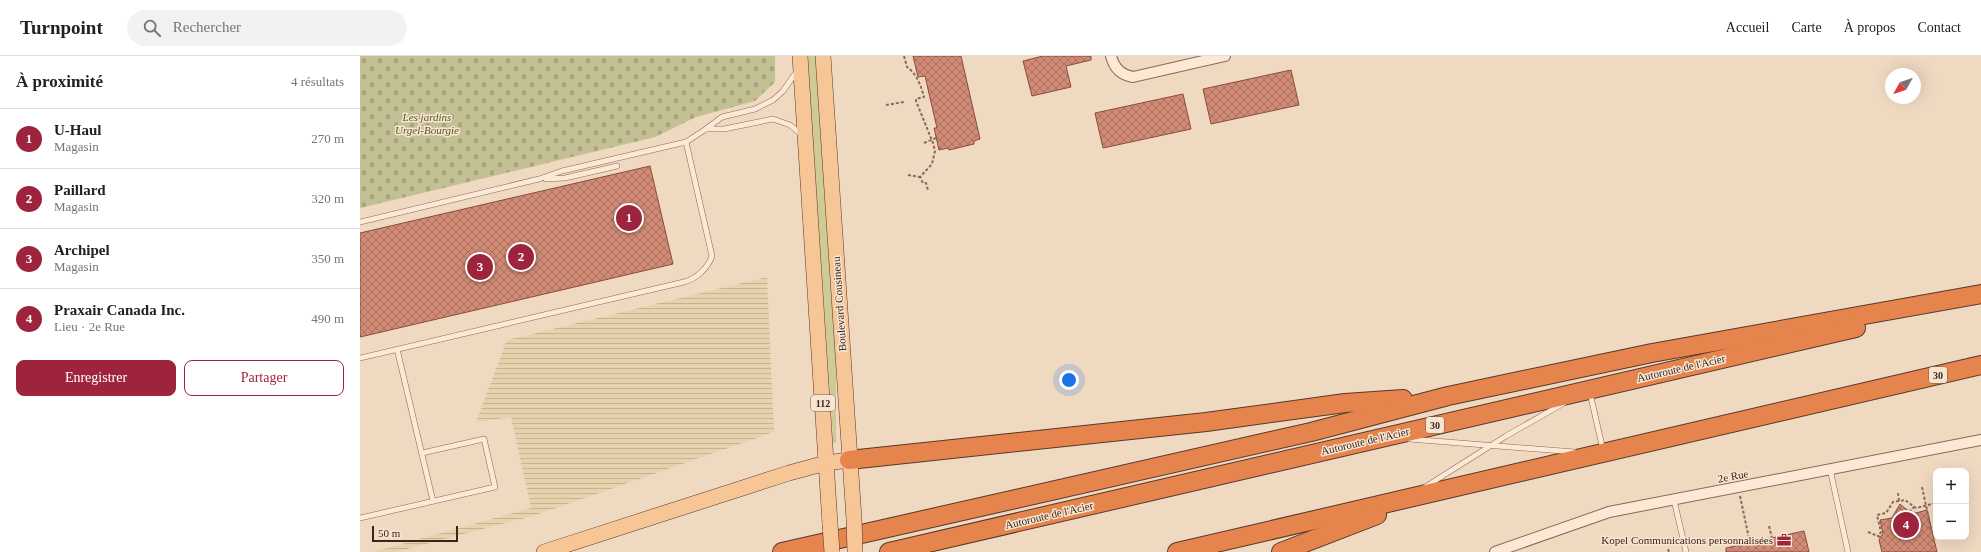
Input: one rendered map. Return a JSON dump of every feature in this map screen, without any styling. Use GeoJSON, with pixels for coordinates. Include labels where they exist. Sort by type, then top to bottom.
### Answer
{"type":"FeatureCollection","features":[{"type":"Feature","properties":{"kind":"highway"},"geometry":{"type":"LineString","coordinates":[[782,552],[1190,458],[1310,432],[1448,396],[1652,353],[1981,294]]}},
{"type":"Feature","properties":{"kind":"highway","name":"Autoroute de l'Acier"},"geometry":{"type":"LineString","coordinates":[[889,552],[1981,299]]}},
{"type":"Feature","properties":{"kind":"highway","name":"30"},"geometry":{"type":"LineString","coordinates":[[1177,552],[1981,365]]}},
{"type":"Feature","properties":{"kind":"highway"},"geometry":{"type":"LineString","coordinates":[[850,460],[1206,422],[1346,403],[1448,396]]}},
{"type":"Feature","properties":{"kind":"highway"},"geometry":{"type":"LineString","coordinates":[[1281,552],[1441,490]]}},
{"type":"Feature","properties":{"kind":"main road","name":"Boulevard Cousineau"},"geometry":{"type":"LineString","coordinates":[[823,56],[856,552]]}},
{"type":"Feature","properties":{"kind":"main road","name":"Boulevard Cousineau"},"geometry":{"type":"LineString","coordinates":[[800,60],[832,552]]}},
{"type":"Feature","properties":{"kind":"main road"},"geometry":{"type":"LineString","coordinates":[[544,552],[789,473],[826,463],[850,460]]}},
{"type":"Feature","properties":{"kind":"street"},"geometry":{"type":"LineString","coordinates":[[1111,56],[1119,71],[1133,77],[1225,56]]}},
{"type":"Feature","properties":{"kind":"street","name":"2e Rue"},"geometry":{"type":"LineString","coordinates":[[1495,552],[1609,512],[1981,440]]}},
{"type":"Feature","properties":{"kind":"lane"},"geometry":{"type":"LineString","coordinates":[[360,222],[539,179],[562,171],[686,142],[722,117],[755,109],[773,100],[783,91],[800,60]]}},
{"type":"Feature","properties":{"kind":"lane"},"geometry":{"type":"LineString","coordinates":[[706,128],[724,129],[773,119],[790,126],[806,138]]}},
{"type":"Feature","properties":{"kind":"lane"},"geometry":{"type":"LineString","coordinates":[[360,358],[684,282],[696,276],[709,263],[712,252],[686,142]]}},
{"type":"Feature","properties":{"kind":"lane"},"geometry":{"type":"LineString","coordinates":[[539,179],[565,178],[617,166]]}},
{"type":"Feature","properties":{"kind":"lane"},"geometry":{"type":"LineString","coordinates":[[396,349],[433,501]]}},
{"type":"Feature","properties":{"kind":"lane"},"geometry":{"type":"LineString","coordinates":[[1382,438],[1490,446],[1603,453],[1589,390],[1490,446],[1388,509]]}},
{"type":"Feature","properties":{"kind":"lane"},"geometry":{"type":"LineString","coordinates":[[360,518],[495,487],[484,439],[422,453]]}},
{"type":"Feature","properties":{"kind":"lane"},"geometry":{"type":"LineString","coordinates":[[1830,469],[1848,552]]}},
{"type":"Feature","properties":{"kind":"lane"},"geometry":{"type":"LineString","coordinates":[[1674,500],[1686,552]]}},
{"type":"Feature","properties":{"kind":"path"},"geometry":{"type":"LineString","coordinates":[[904,56],[907,67],[913,71],[915,78],[920,82],[924,97],[916,99],[916,102],[935,151],[934,160],[930,168],[920,177]]}},
{"type":"Feature","properties":{"kind":"path"},"geometry":{"type":"LineString","coordinates":[[886,105],[904,102]]}},
{"type":"Feature","properties":{"kind":"path"},"geometry":{"type":"LineString","coordinates":[[924,143],[936,138]]}},
{"type":"Feature","properties":{"kind":"path"},"geometry":{"type":"LineString","coordinates":[[908,175],[920,177]]}},
{"type":"Feature","properties":{"kind":"path"},"geometry":{"type":"LineString","coordinates":[[920,177],[923,183],[926,183],[928,190]]}},
{"type":"Feature","properties":{"kind":"path"},"geometry":{"type":"LineString","coordinates":[[1738,487],[1750,543],[1772,538],[1770,526]]}},
{"type":"Feature","properties":{"kind":"path"},"geometry":{"type":"LineString","coordinates":[[1922,488],[1931,529]]}},
{"type":"Feature","properties":{"kind":"path"},"geometry":{"type":"LineString","coordinates":[[1898,493],[1899,501]]}},
{"type":"Feature","properties":{"kind":"path"},"geometry":{"type":"LineString","coordinates":[[1868,532],[1879,537],[1881,532],[1877,515],[1886,513],[1893,502],[1905,500],[1916,508],[1933,504]]}},
{"type":"Feature","properties":{"kind":"path"},"geometry":{"type":"LineString","coordinates":[[1909,512],[1914,507]]}},
{"type":"Feature","properties":{"kind":"shaded area"},"geometry":{"type":"Polygon","coordinates":[[[807,56],[816,56],[836,361],[836,443],[833,443],[807,56]]]}},
{"type":"Feature","properties":{"kind":"shaded area"},"geometry":{"type":"Polygon","coordinates":[[[767,277],[774,432],[536,515],[396,552],[373,552],[531,508],[511,417],[476,422],[507,340],[767,277]]]}},
{"type":"Feature","properties":{"kind":"green space","name":"Les jardins Urgel-Bourgie"},"geometry":{"type":"Polygon","coordinates":[[[360,56],[775,56],[775,82],[755,101],[696,117],[655,137],[360,208],[360,56]]]}},
{"type":"Feature","properties":{"kind":"building"},"geometry":{"type":"Polygon","coordinates":[[[913,56],[961,56],[980,139],[974,141],[974,144],[949,150],[948,148],[939,150],[934,128],[937,128],[925,76],[918,77],[913,56]]]}},
{"type":"Feature","properties":{"kind":"building"},"geometry":{"type":"Polygon","coordinates":[[[1043,56],[1091,56],[1091,60],[1066,66],[1071,87],[1032,96],[1023,61],[1043,56]]]}},
{"type":"Feature","properties":{"kind":"building"},"geometry":{"type":"Polygon","coordinates":[[[1291,70],[1299,105],[1211,124],[1203,89],[1291,70]]]}},
{"type":"Feature","properties":{"kind":"building"},"geometry":{"type":"Polygon","coordinates":[[[1183,94],[1191,129],[1103,148],[1095,113],[1183,94]]]}},
{"type":"Feature","properties":{"kind":"building"},"geometry":{"type":"Polygon","coordinates":[[[650,166],[673,264],[360,337],[360,233],[650,166]]]}},
{"type":"Feature","properties":{"kind":"building"},"geometry":{"type":"Polygon","coordinates":[[[1900,504],[1912,514],[1927,510],[1937,552],[1882,552],[1879,540],[1883,533],[1880,520],[1892,518],[1900,504]]]}},
{"type":"Feature","properties":{"kind":"building","name":"Kopel Communications personnalisées"},"geometry":{"type":"Polygon","coordinates":[[[1804,531],[1809,552],[1726,552],[1726,548],[1804,531]]]}},
{"type":"Feature","properties":{"kind":"place","name":"U-Haul"},"geometry":{"type":"Point","coordinates":[629,218]}},
{"type":"Feature","properties":{"kind":"place","name":"Paillard"},"geometry":{"type":"Point","coordinates":[521,257]}},
{"type":"Feature","properties":{"kind":"place","name":"Archipel"},"geometry":{"type":"Point","coordinates":[480,267]}},
{"type":"Feature","properties":{"kind":"place","name":"Praxair Canada Inc."},"geometry":{"type":"Point","coordinates":[1906,525]}},
{"type":"Feature","properties":{"kind":"place","name":"Kopel Communications personnalisées"},"geometry":{"type":"Point","coordinates":[1784,540]}}]}
